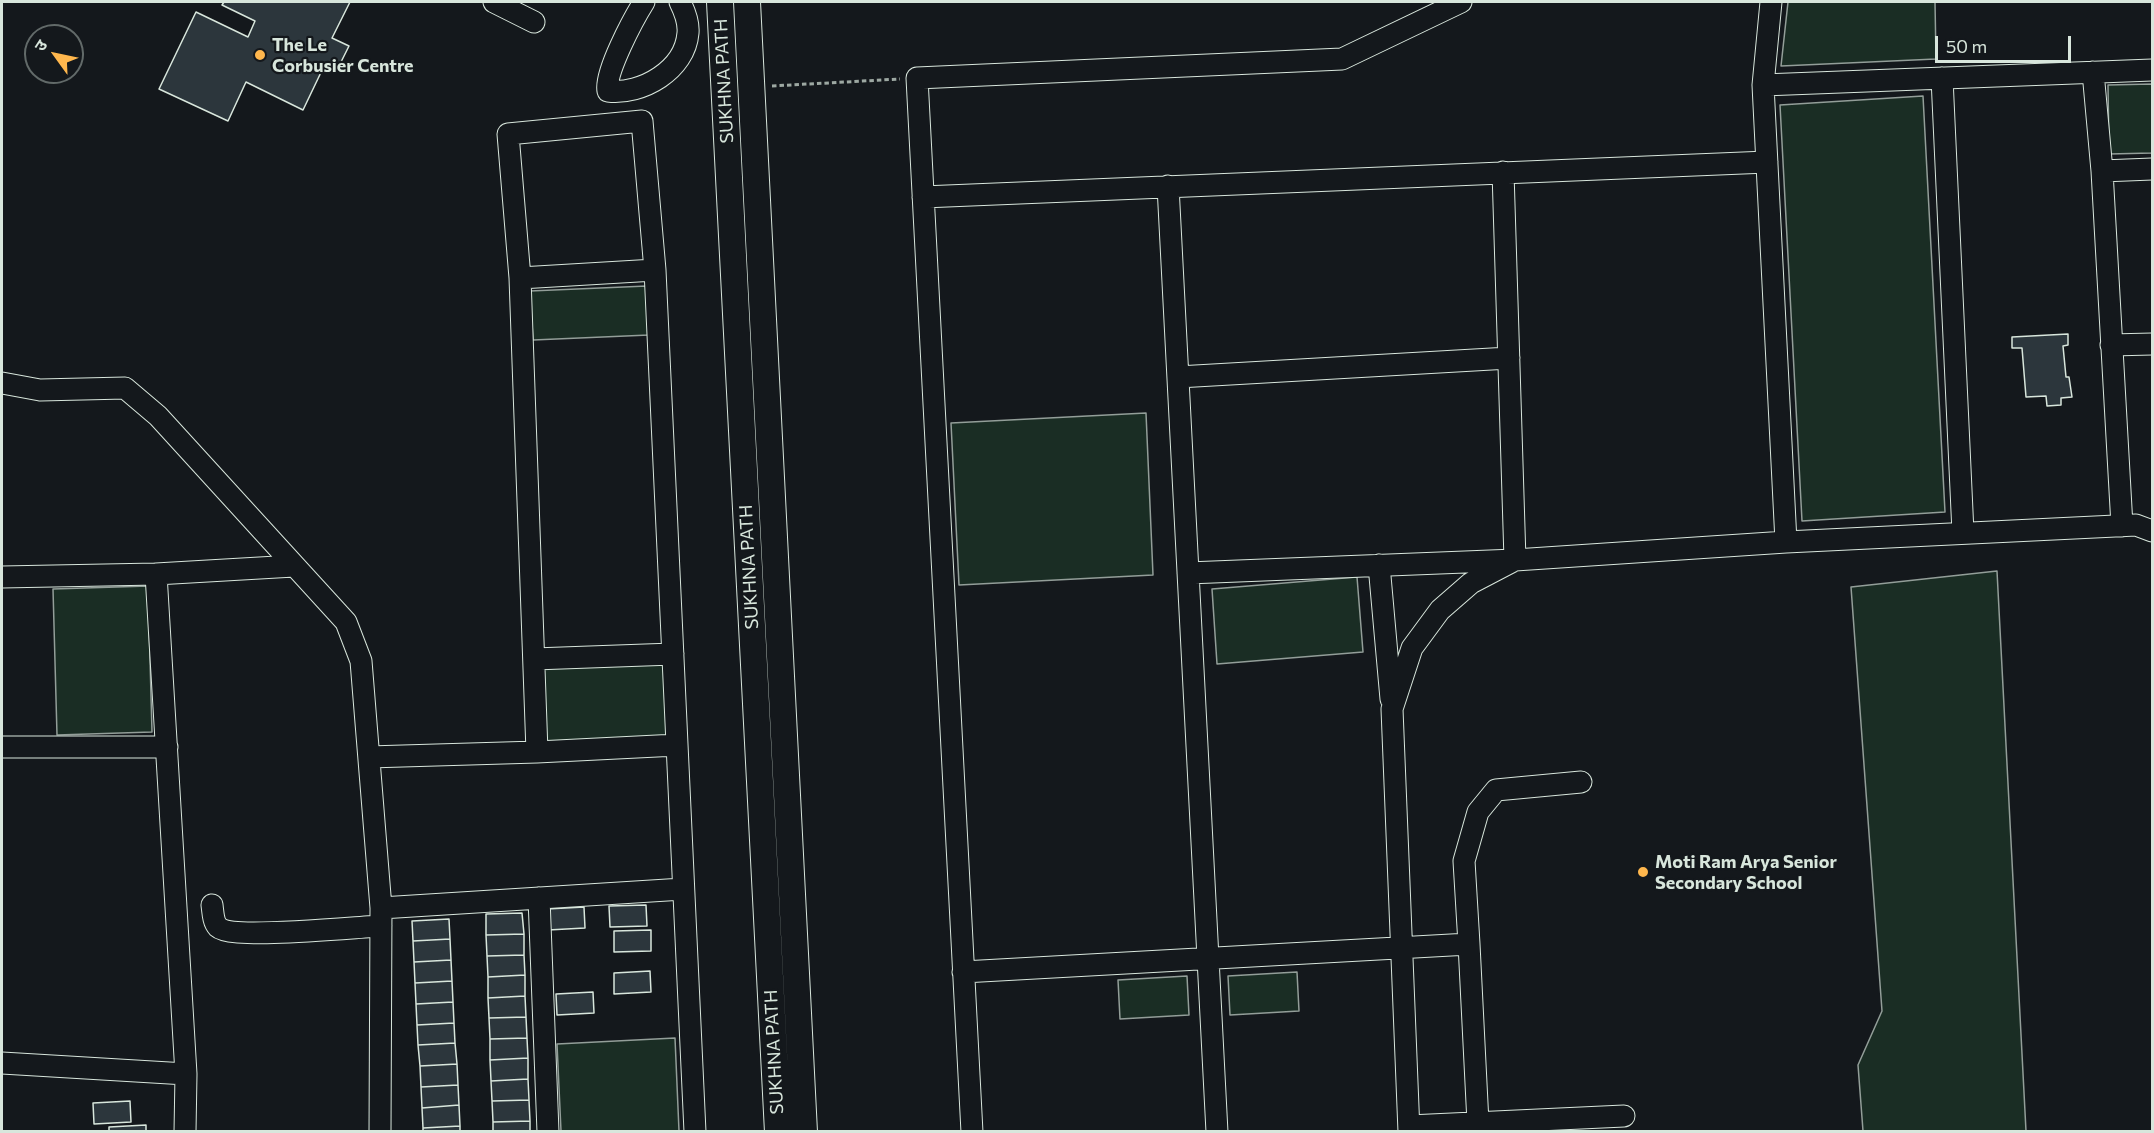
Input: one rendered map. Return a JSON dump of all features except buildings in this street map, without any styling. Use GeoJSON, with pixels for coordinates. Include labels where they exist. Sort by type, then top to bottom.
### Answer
{"type":"FeatureCollection","features":[{"type":"Feature","properties":{"kind":"main road","name":"SUKHNA PATH"},"geometry":{"type":"LineString","coordinates":[[720,2],[778,1131]]}},
{"type":"Feature","properties":{"kind":"main road","name":"SUKHNA PATH"},"geometry":{"type":"LineString","coordinates":[[747,2],[804,1131]]}},
{"type":"Feature","properties":{"kind":"street"},"geometry":{"type":"LineString","coordinates":[[494,2],[534,22]]}},
{"type":"Feature","properties":{"kind":"street"},"geometry":{"type":"LineString","coordinates":[[644,2],[612,66],[607,84],[608,90],[617,92],[636,89],[652,83],[667,72],[679,58],[688,35],[687,18],[681,2]]}},
{"type":"Feature","properties":{"kind":"street"},"geometry":{"type":"LineString","coordinates":[[972,1131],[916,78],[1342,59],[1461,2]]}},
{"type":"Feature","properties":{"kind":"street"},"geometry":{"type":"LineString","coordinates":[[1771,2],[1763,85],[1786,542]]}},
{"type":"Feature","properties":{"kind":"street"},"geometry":{"type":"LineString","coordinates":[[1763,85],[2152,70]]}},
{"type":"Feature","properties":{"kind":"street"},"geometry":{"type":"LineString","coordinates":[[1188,573],[1515,560],[1786,542],[2141,527],[2111,345],[2102,171],[2093,72]]}},
{"type":"Feature","properties":{"kind":"street"},"geometry":{"type":"LineString","coordinates":[[1942,78],[1963,533]]}},
{"type":"Feature","properties":{"kind":"street"},"geometry":{"type":"LineString","coordinates":[[537,752],[520,278],[508,134],[642,122],[655,270],[695,1131]]}},
{"type":"Feature","properties":{"kind":"street"},"geometry":{"type":"LineString","coordinates":[[923,197],[1767,162]]}},
{"type":"Feature","properties":{"kind":"street"},"geometry":{"type":"LineString","coordinates":[[2102,171],[2152,170]]}},
{"type":"Feature","properties":{"kind":"street"},"geometry":{"type":"LineString","coordinates":[[1503,172],[1515,560]]}},
{"type":"Feature","properties":{"kind":"street"},"geometry":{"type":"LineString","coordinates":[[1168,186],[1217,1131]]}},
{"type":"Feature","properties":{"kind":"street"},"geometry":{"type":"LineString","coordinates":[[520,278],[655,270]]}},
{"type":"Feature","properties":{"kind":"street"},"geometry":{"type":"LineString","coordinates":[[2111,345],[2152,344]]}},
{"type":"Feature","properties":{"kind":"street"},"geometry":{"type":"LineString","coordinates":[[1178,377],[1509,358]]}},
{"type":"Feature","properties":{"kind":"street"},"geometry":{"type":"LineString","coordinates":[[2,383],[40,390],[125,388],[158,416],[346,622],[361,661],[381,917],[380,1131]]}},
{"type":"Feature","properties":{"kind":"street"},"geometry":{"type":"LineString","coordinates":[[1392,709],[1412,648],[1440,610],[1471,583],[1515,560]]}},
{"type":"Feature","properties":{"kind":"street"},"geometry":{"type":"LineString","coordinates":[[1379,565],[1392,709],[1409,1129],[1478,1123],[1624,1116]]}},
{"type":"Feature","properties":{"kind":"street"},"geometry":{"type":"LineString","coordinates":[[2,577],[156,574],[294,566]]}},
{"type":"Feature","properties":{"kind":"street"},"geometry":{"type":"LineString","coordinates":[[156,574],[186,1074],[185,1131]]}},
{"type":"Feature","properties":{"kind":"street"},"geometry":{"type":"LineString","coordinates":[[534,659],[673,654]]}},
{"type":"Feature","properties":{"kind":"street"},"geometry":{"type":"LineString","coordinates":[[369,757],[397,758],[677,745]]}},
{"type":"Feature","properties":{"kind":"street"},"geometry":{"type":"LineString","coordinates":[[2,747],[167,747]]}},
{"type":"Feature","properties":{"kind":"street"},"geometry":{"type":"LineString","coordinates":[[1478,1123],[1464,861],[1478,812],[1496,790],[1581,782]]}},
{"type":"Feature","properties":{"kind":"street"},"geometry":{"type":"LineString","coordinates":[[212,905],[218,927],[230,932],[306,931],[381,917],[539,898],[684,889]]}},
{"type":"Feature","properties":{"kind":"street"},"geometry":{"type":"LineString","coordinates":[[539,898],[548,1131]]}},
{"type":"Feature","properties":{"kind":"street"},"geometry":{"type":"LineString","coordinates":[[963,972],[1469,944]]}},
{"type":"Feature","properties":{"kind":"street"},"geometry":{"type":"LineString","coordinates":[[2,1063],[186,1074]]}},
{"type":"Feature","properties":{"kind":"path"},"geometry":{"type":"LineString","coordinates":[[752,87],[916,78]]}},
{"type":"Feature","properties":{"kind":"green space"},"geometry":{"type":"Polygon","coordinates":[[[1788,2],[1935,2],[1936,59],[1781,66],[1788,2]]]}},
{"type":"Feature","properties":{"kind":"green space"},"geometry":{"type":"Polygon","coordinates":[[[2152,84],[2152,153],[2109,154],[2108,85],[2152,84]]]}},
{"type":"Feature","properties":{"kind":"green space"},"geometry":{"type":"Polygon","coordinates":[[[1923,96],[1945,512],[1802,521],[1780,105],[1923,96]]]}},
{"type":"Feature","properties":{"kind":"green space"},"geometry":{"type":"Polygon","coordinates":[[[647,286],[649,335],[533,340],[530,291],[647,286]]]}},
{"type":"Feature","properties":{"kind":"green space"},"geometry":{"type":"Polygon","coordinates":[[[1146,413],[1153,575],[959,585],[951,423],[1146,413]]]}},
{"type":"Feature","properties":{"kind":"green space"},"geometry":{"type":"Polygon","coordinates":[[[1997,571],[2026,1131],[1863,1131],[1858,1065],[1882,1011],[1851,587],[1997,571]]]}},
{"type":"Feature","properties":{"kind":"green space"},"geometry":{"type":"Polygon","coordinates":[[[1357,577],[1363,652],[1217,664],[1212,589],[1357,577]]]}},
{"type":"Feature","properties":{"kind":"green space"},"geometry":{"type":"Polygon","coordinates":[[[148,586],[152,732],[57,735],[53,589],[148,586]]]}},
{"type":"Feature","properties":{"kind":"green space"},"geometry":{"type":"Polygon","coordinates":[[[667,662],[670,738],[545,742],[542,666],[667,662]]]}},
{"type":"Feature","properties":{"kind":"green space"},"geometry":{"type":"Polygon","coordinates":[[[1297,972],[1299,1011],[1230,1015],[1228,976],[1297,972]]]}},
{"type":"Feature","properties":{"kind":"green space"},"geometry":{"type":"Polygon","coordinates":[[[1187,976],[1189,1015],[1120,1019],[1118,980],[1187,976]]]}},
{"type":"Feature","properties":{"kind":"green space"},"geometry":{"type":"Polygon","coordinates":[[[675,1038],[679,1131],[561,1131],[557,1044],[675,1038]]]}},
{"type":"Feature","properties":{"kind":"place","name":"The Le Corbusier Centre"},"geometry":{"type":"Point","coordinates":[260,55]}},
{"type":"Feature","properties":{"kind":"place","name":"Moti Ram Arya Senior Secondary School"},"geometry":{"type":"Point","coordinates":[1643,872]}}]}
